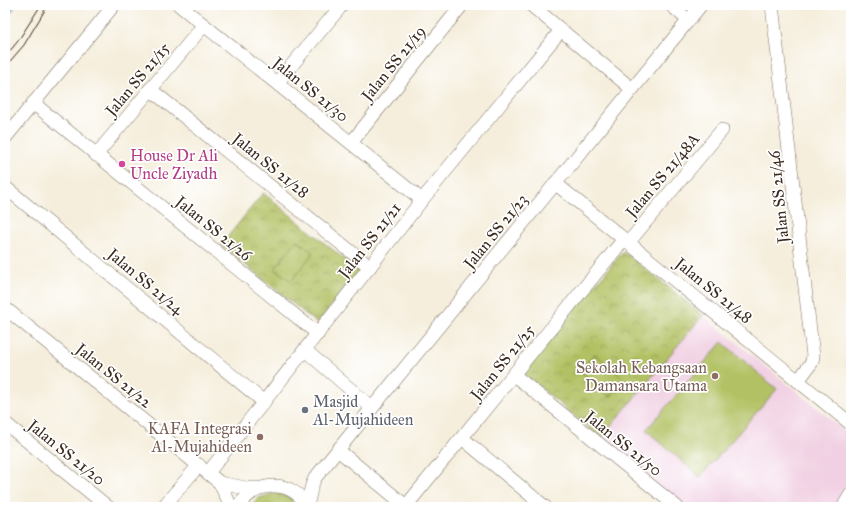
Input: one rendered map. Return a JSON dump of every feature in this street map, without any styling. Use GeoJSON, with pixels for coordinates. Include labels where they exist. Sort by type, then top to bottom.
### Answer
{"type":"FeatureCollection","features":[{"type":"Feature","properties":{"kind":"street"},"geometry":{"type":"LineString","coordinates":[[5,138],[114,5]]}},
{"type":"Feature","properties":{"kind":"street","name":"Jalan SS 21/30"},"geometry":{"type":"LineString","coordinates":[[179,5],[422,200]]}},
{"type":"Feature","properties":{"kind":"street"},"geometry":{"type":"LineString","coordinates":[[277,83],[342,5]]}},
{"type":"Feature","properties":{"kind":"street","name":"Jalan SS 21/19"},"geometry":{"type":"LineString","coordinates":[[351,143],[462,5]]}},
{"type":"Feature","properties":{"kind":"street"},"geometry":{"type":"LineString","coordinates":[[530,5],[632,89]]}},
{"type":"Feature","properties":{"kind":"street"},"geometry":{"type":"LineString","coordinates":[[670,5],[688,20]]}},
{"type":"Feature","properties":{"kind":"street","name":"Jalan SS 21/23"},"geometry":{"type":"LineString","coordinates":[[307,506],[315,478],[701,5]]}},
{"type":"Feature","properties":{"kind":"street","name":"Jalan SS 21/46"},"geometry":{"type":"LineString","coordinates":[[772,5],[813,356],[812,362],[798,381]]}},
{"type":"Feature","properties":{"kind":"street","name":"Jalan SS 21/15"},"geometry":{"type":"LineString","coordinates":[[96,155],[204,25]]}},
{"type":"Feature","properties":{"kind":"street","name":"Jalan SS 21/21"},"geometry":{"type":"LineString","coordinates":[[163,507],[204,469],[264,402],[422,200],[561,30]]}},
{"type":"Feature","properties":{"kind":"street","name":"Jalan SS 21/28"},"geometry":{"type":"LineString","coordinates":[[150,89],[370,267]]}},
{"type":"Feature","properties":{"kind":"street","name":"Jalan SS 21/26"},"geometry":{"type":"LineString","coordinates":[[33,103],[318,334]]}},
{"type":"Feature","properties":{"kind":"street","name":"Jalan SS 21/48A"},"geometry":{"type":"LineString","coordinates":[[626,241],[722,130]]}},
{"type":"Feature","properties":{"kind":"street","name":"Jalan SS 21/48"},"geometry":{"type":"LineString","coordinates":[[555,183],[851,424]]}},
{"type":"Feature","properties":{"kind":"street","name":"Jalan SS 21/24"},"geometry":{"type":"LineString","coordinates":[[5,187],[264,402]]}},
{"type":"Feature","properties":{"kind":"street","name":"Jalan SS 21/25"},"geometry":{"type":"LineString","coordinates":[[407,507],[514,374],[626,241]]}},
{"type":"Feature","properties":{"kind":"street","name":"Jalan SS 21/22"},"geometry":{"type":"LineString","coordinates":[[5,308],[220,483],[231,507]]}},
{"type":"Feature","properties":{"kind":"street"},"geometry":{"type":"LineString","coordinates":[[305,350],[372,408]]}},
{"type":"Feature","properties":{"kind":"street","name":"Jalan SS 21/50"},"geometry":{"type":"LineString","coordinates":[[514,374],[676,507]]}},
{"type":"Feature","properties":{"kind":"street","name":"Jalan SS 21/20"},"geometry":{"type":"LineString","coordinates":[[5,423],[108,507]]}},
{"type":"Feature","properties":{"kind":"street"},"geometry":{"type":"LineString","coordinates":[[462,438],[545,507]]}},
{"type":"Feature","properties":{"kind":"street"},"geometry":{"type":"LineString","coordinates":[[338,450],[407,507]]}},
{"type":"Feature","properties":{"kind":"street","name":"Jalan SS 21/23"},"geometry":{"type":"LineString","coordinates":[[289,489],[315,478]]}},
{"type":"Feature","properties":{"kind":"street","name":"Jalan SS 21/22"},"geometry":{"type":"LineString","coordinates":[[220,483],[246,488],[279,486],[289,489]]}},
{"type":"Feature","properties":{"kind":"street"},"geometry":{"type":"LineString","coordinates":[[238,507],[243,499],[259,488]]}},
{"type":"Feature","properties":{"kind":"street"},"geometry":{"type":"LineString","coordinates":[[289,489],[302,499],[307,506]]}},
{"type":"Feature","properties":{"kind":"street"},"geometry":{"type":"LineString","coordinates":[[843,507],[851,494]]}},
{"type":"Feature","properties":{"kind":"shaded area","name":"Sekolah Kebangsaan Damansara Utama"},"geometry":{"type":"Polygon","coordinates":[[[703,315],[851,436],[851,482],[835,507],[685,507],[601,438],[703,315]]]}},
{"type":"Feature","properties":{"kind":"green space"},"geometry":{"type":"Polygon","coordinates":[[[263,193],[359,271],[317,323],[221,245],[263,193]]]}},
{"type":"Feature","properties":{"kind":"green space"},"geometry":{"type":"Polygon","coordinates":[[[297,240],[313,253],[291,281],[275,269],[297,240]]]}},
{"type":"Feature","properties":{"kind":"green space"},"geometry":{"type":"Polygon","coordinates":[[[623,251],[703,315],[601,438],[523,373],[623,251]]]}},
{"type":"Feature","properties":{"kind":"green space"},"geometry":{"type":"Polygon","coordinates":[[[722,342],[777,389],[700,477],[646,430],[722,342]]]}},
{"type":"Feature","properties":{"kind":"green space"},"geometry":{"type":"Polygon","coordinates":[[[595,354],[625,380],[610,397],[580,371],[595,354]]]}},
{"type":"Feature","properties":{"kind":"green space"},"geometry":{"type":"Polygon","coordinates":[[[275,493],[289,498],[300,507],[250,507],[259,498],[275,493]]]}},
{"type":"Feature","properties":{"kind":"water"},"geometry":{"type":"Polygon","coordinates":[[[5,5],[16,5],[5,21],[5,5]]]}},
{"type":"Feature","properties":{"kind":"tram line"},"geometry":{"type":"LineString","coordinates":[[5,57],[18,41],[41,5]]}},
{"type":"Feature","properties":{"kind":"tram line"},"geometry":{"type":"LineString","coordinates":[[5,67],[24,45],[48,5]]}},
{"type":"Feature","properties":{"kind":"place","name":"House Dr Ali Uncle Ziyadh"},"geometry":{"type":"Point","coordinates":[122,164]}},
{"type":"Feature","properties":{"kind":"place","name":"Sekolah Kebangsaan Damansara Utama"},"geometry":{"type":"Point","coordinates":[715,376]}},
{"type":"Feature","properties":{"kind":"place","name":"Masjid Al-Mujahideen"},"geometry":{"type":"Point","coordinates":[305,410]}},
{"type":"Feature","properties":{"kind":"place","name":"KAFA Integrasi Al-Mujahideen"},"geometry":{"type":"Point","coordinates":[260,437]}}]}
